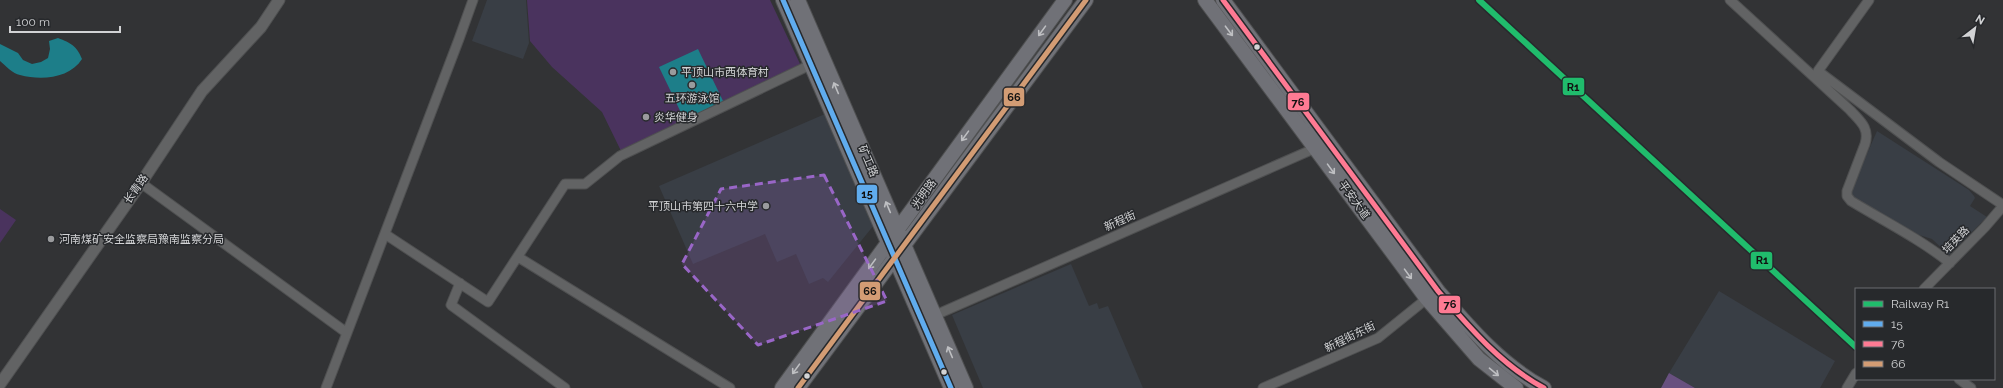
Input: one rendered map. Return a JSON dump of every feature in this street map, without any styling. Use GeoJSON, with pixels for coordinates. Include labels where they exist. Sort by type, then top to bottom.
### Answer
{"type":"FeatureCollection","features":[{"type":"Feature","properties":{"kind":"main road","name":"矿工路"},"geometry":{"type":"LineString","coordinates":[[783,0],[888,243],[966,388]]}},
{"type":"Feature","properties":{"kind":"main road","name":"矿工路"},"geometry":{"type":"LineString","coordinates":[[798,0],[905,245],[951,388]]}},
{"type":"Feature","properties":{"kind":"main road","name":"光明路"},"geometry":{"type":"LineString","coordinates":[[782,388],[1065,0]]}},
{"type":"Feature","properties":{"kind":"main road","name":"光明路"},"geometry":{"type":"LineString","coordinates":[[798,388],[896,259],[1086,0]]}},
{"type":"Feature","properties":{"kind":"main road","name":"平安大道"},"geometry":{"type":"LineString","coordinates":[[1205,0],[1315,148],[1432,295],[1492,350],[1521,374],[1544,388]]}},
{"type":"Feature","properties":{"kind":"main road","name":"平安大道"},"geometry":{"type":"LineString","coordinates":[[1223,0],[1328,142],[1432,295],[1479,359],[1516,388]]}},
{"type":"Feature","properties":{"kind":"street","name":"长青路"},"geometry":{"type":"LineString","coordinates":[[0,384],[141,183],[202,91],[261,27],[279,0]]}},
{"type":"Feature","properties":{"kind":"street"},"geometry":{"type":"LineString","coordinates":[[326,388],[460,39],[473,0]]}},
{"type":"Feature","properties":{"kind":"street"},"geometry":{"type":"LineString","coordinates":[[1730,0],[1850,110],[1867,129],[1868,137],[1866,144],[1847,191],[1847,196],[1851,201],[1931,248],[1950,263]]}},
{"type":"Feature","properties":{"kind":"street"},"geometry":{"type":"LineString","coordinates":[[1870,0],[1818,71],[1940,162],[2003,205]]}},
{"type":"Feature","properties":{"kind":"street"},"geometry":{"type":"LineString","coordinates":[[385,234],[488,302],[565,184],[585,184],[620,156],[810,65]]}},
{"type":"Feature","properties":{"kind":"street","name":"新程街"},"geometry":{"type":"LineString","coordinates":[[928,318],[1328,142]]}},
{"type":"Feature","properties":{"kind":"street"},"geometry":{"type":"LineString","coordinates":[[141,183],[347,333]]}},
{"type":"Feature","properties":{"kind":"street","name":"培英路"},"geometry":{"type":"LineString","coordinates":[[1925,288],[2003,205]]}},
{"type":"Feature","properties":{"kind":"street"},"geometry":{"type":"LineString","coordinates":[[518,257],[730,388]]}},
{"type":"Feature","properties":{"kind":"street"},"geometry":{"type":"LineString","coordinates":[[460,283],[451,305],[565,388]]}},
{"type":"Feature","properties":{"kind":"street","name":"新程街东街"},"geometry":{"type":"LineString","coordinates":[[1263,388],[1378,338],[1432,295]]}},
{"type":"Feature","properties":{"kind":"street"},"geometry":{"type":"LineString","coordinates":[[1847,388],[1855,375]]}},
{"type":"Feature","properties":{"kind":"street"},"geometry":{"type":"LineString","coordinates":[[1960,380],[1971,388]]}},
{"type":"Feature","properties":{"kind":"highlighted area"},"geometry":{"type":"Polygon","coordinates":[[[824,175],[887,301],[758,345],[682,264],[721,189],[824,175]]]}},
{"type":"Feature","properties":{"kind":"shaded area"},"geometry":{"type":"Polygon","coordinates":[[[487,0],[526,0],[529,43],[523,59],[472,41],[487,0]]]}},
{"type":"Feature","properties":{"kind":"shaded area","name":"平顶山市西体育村"},"geometry":{"type":"Polygon","coordinates":[[[527,0],[770,0],[801,66],[622,153],[602,112],[552,67],[530,41],[527,0]]]}},
{"type":"Feature","properties":{"kind":"shaded area","name":"平顶山市第四十六中学"},"geometry":{"type":"Polygon","coordinates":[[[825,114],[874,225],[828,282],[823,278],[809,284],[796,254],[777,262],[765,234],[693,264],[659,186],[825,114]]]}},
{"type":"Feature","properties":{"kind":"shaded area"},"geometry":{"type":"Polygon","coordinates":[[[1877,131],[1969,190],[1975,198],[1970,206],[1987,217],[1949,255],[1932,239],[1916,234],[1849,195],[1877,131]]]}},
{"type":"Feature","properties":{"kind":"shaded area"},"geometry":{"type":"Polygon","coordinates":[[[0,209],[16,220],[0,243],[0,209]]]}},
{"type":"Feature","properties":{"kind":"shaded area"},"geometry":{"type":"Polygon","coordinates":[[[1071,264],[1089,306],[1097,303],[1099,309],[1108,306],[1143,388],[983,388],[952,315],[1071,264]]]}},
{"type":"Feature","properties":{"kind":"shaded area"},"geometry":{"type":"Polygon","coordinates":[[[1719,291],[1835,361],[1820,388],[1695,388],[1669,373],[1719,291]]]}},
{"type":"Feature","properties":{"kind":"shaded area"},"geometry":{"type":"Polygon","coordinates":[[[1669,373],[1695,388],[1661,388],[1669,373]]]}},
{"type":"Feature","properties":{"kind":"water"},"geometry":{"type":"Polygon","coordinates":[[[58,38],[73,46],[78,51],[82,59],[77,65],[63,74],[46,78],[28,77],[15,73],[0,61],[0,44],[18,53],[23,60],[32,64],[41,62],[48,58],[50,49],[49,41],[58,38]]]}},
{"type":"Feature","properties":{"kind":"water","name":"五环游泳馆"},"geometry":{"type":"Polygon","coordinates":[[[698,49],[724,103],[685,121],[659,67],[698,49]]]}},
{"type":"Feature","properties":{"kind":"rail line","name":"R1"},"geometry":{"type":"LineString","coordinates":[[1479,0],[1855,346]]}},
{"type":"Feature","properties":{"kind":"transit line","name":"15"},"geometry":{"type":"LineString","coordinates":[[783,0],[951,388]]}},
{"type":"Feature","properties":{"kind":"transit line","name":"66"},"geometry":{"type":"LineString","coordinates":[[798,388],[1086,0]]}},
{"type":"Feature","properties":{"kind":"transit line","name":"76"},"geometry":{"type":"LineString","coordinates":[[1223,0],[1438,291],[1486,344],[1500,357],[1528,379],[1544,388]]}},
{"type":"Feature","properties":{"kind":"place","name":"平顶山市西体育村"},"geometry":{"type":"Point","coordinates":[673,72]}},
{"type":"Feature","properties":{"kind":"place","name":"五环游泳馆"},"geometry":{"type":"Point","coordinates":[692,85]}},
{"type":"Feature","properties":{"kind":"place","name":"炎华健身"},"geometry":{"type":"Point","coordinates":[646,117]}},
{"type":"Feature","properties":{"kind":"place","name":"平顶山市第四十六中学"},"geometry":{"type":"Point","coordinates":[766,206]}},
{"type":"Feature","properties":{"kind":"place","name":"河南煤矿安全监察局豫南监察分局"},"geometry":{"type":"Point","coordinates":[51,239]}}]}
